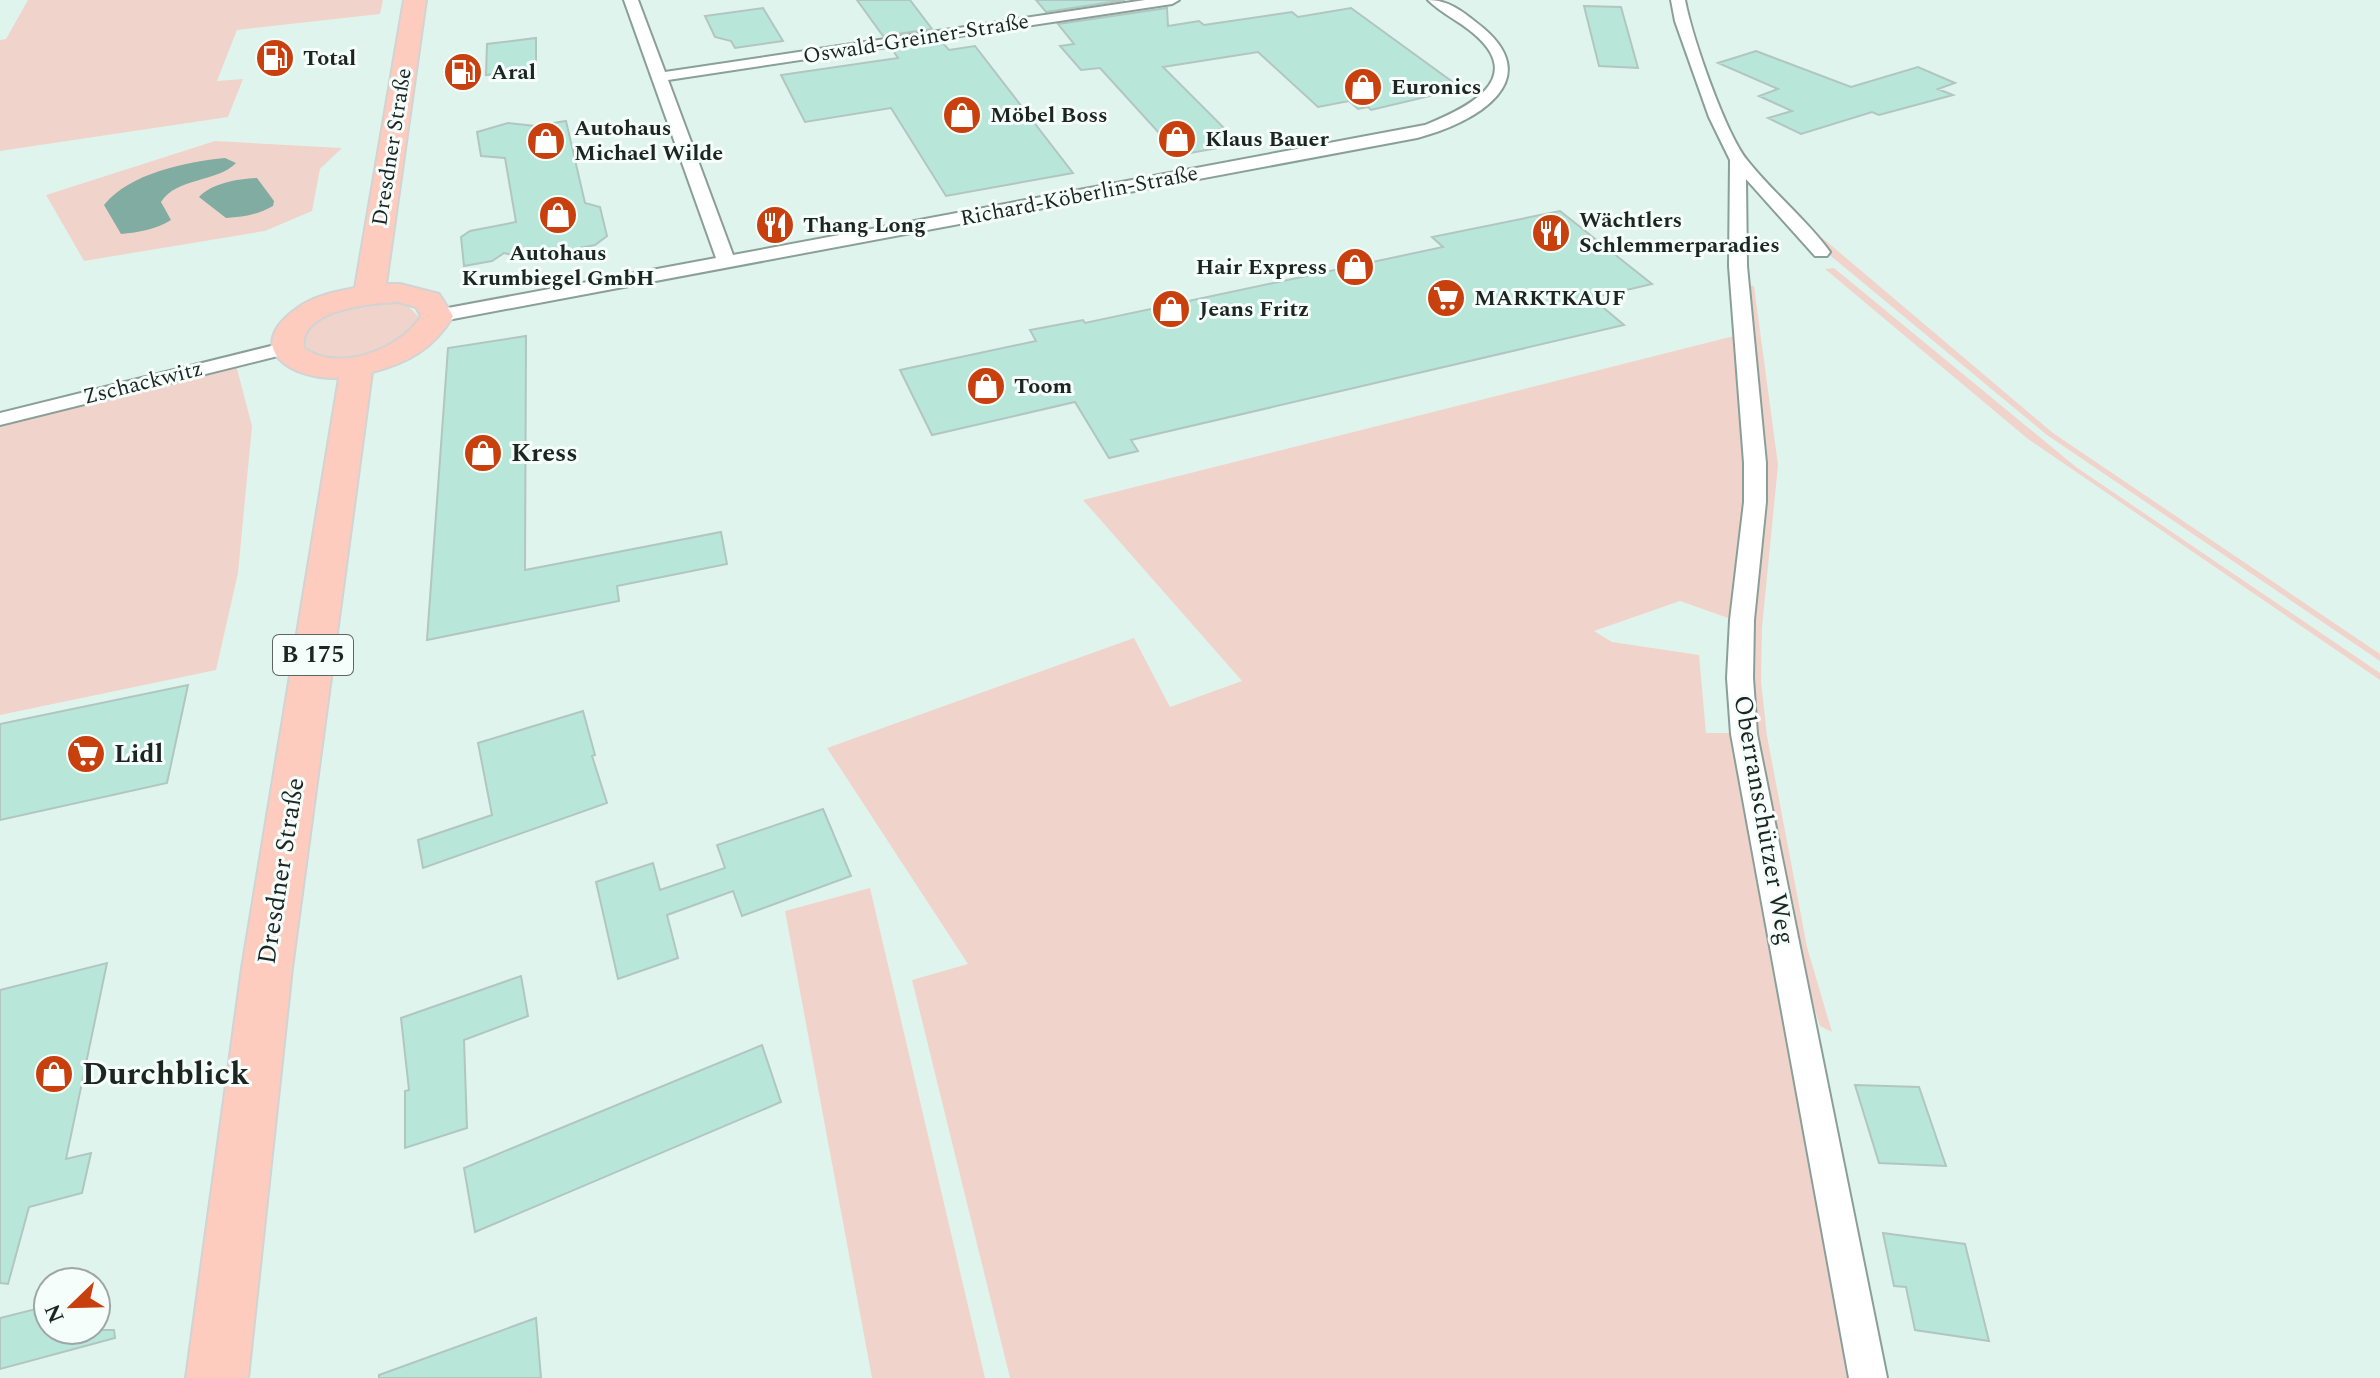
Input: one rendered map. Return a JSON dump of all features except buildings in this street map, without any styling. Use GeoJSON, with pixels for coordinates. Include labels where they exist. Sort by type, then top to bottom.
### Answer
{"type":"FeatureCollection","features":[{"type":"Feature","properties":{"kind":"main road","name":"Dresdner Straße"},"geometry":{"type":"LineString","coordinates":[[369,294],[415,0]]}},
{"type":"Feature","properties":{"kind":"main road"},"geometry":{"type":"LineString","coordinates":[[369,294],[416,296],[428,301],[437,316],[433,328],[421,340],[403,351],[357,365],[311,365],[295,359],[287,348],[286,339],[305,318],[341,300],[369,294]]}},
{"type":"Feature","properties":{"kind":"main road","name":"Dresdner Straße"},"geometry":{"type":"LineString","coordinates":[[217,1378],[267,968],[357,365]]}},
{"type":"Feature","properties":{"kind":"street"},"geometry":{"type":"LineString","coordinates":[[631,0],[726,261]]}},
{"type":"Feature","properties":{"kind":"street","name":"Oswald-Greiner-Straße"},"geometry":{"type":"LineString","coordinates":[[659,77],[1172,0]]}},
{"type":"Feature","properties":{"kind":"street","name":"Richard-Köberlin-Straße"},"geometry":{"type":"LineString","coordinates":[[437,316],[1395,138],[1438,126],[1460,117],[1487,99],[1500,80],[1502,61],[1494,46],[1476,28],[1435,0]]}},
{"type":"Feature","properties":{"kind":"street"},"geometry":{"type":"LineString","coordinates":[[1678,0],[1682,21],[1717,117],[1738,160],[1821,252]]}},
{"type":"Feature","properties":{"kind":"street","name":"Oberranschützer Weg"},"geometry":{"type":"LineString","coordinates":[[1738,160],[1738,266],[1755,476],[1740,663],[1744,734],[1868,1378]]}},
{"type":"Feature","properties":{"kind":"street","name":"Zschackwitz"},"geometry":{"type":"LineString","coordinates":[[0,419],[287,348]]}},
{"type":"Feature","properties":{"kind":"shaded area"},"geometry":{"type":"Polygon","coordinates":[[[28,0],[383,0],[380,14],[237,30],[217,81],[243,79],[228,117],[0,151],[0,40],[6,39],[28,0]]]}},
{"type":"Feature","properties":{"kind":"shaded area"},"geometry":{"type":"Polygon","coordinates":[[[215,141],[342,148],[320,169],[312,211],[265,231],[84,261],[46,195],[215,141]]]}},
{"type":"Feature","properties":{"kind":"shaded area"},"geometry":{"type":"Polygon","coordinates":[[[225,158],[236,163],[218,174],[186,184],[168,194],[161,202],[171,220],[159,226],[121,234],[104,205],[115,194],[143,177],[176,166],[225,158]]]}},
{"type":"Feature","properties":{"kind":"shaded area"},"geometry":{"type":"Polygon","coordinates":[[[257,178],[274,201],[273,206],[256,213],[226,218],[199,197],[218,185],[257,178]]]}},
{"type":"Feature","properties":{"kind":"shaded area"},"geometry":{"type":"Polygon","coordinates":[[[1813,230],[2053,433],[2380,654],[2380,661],[2047,435],[1826,252],[1805,231],[1813,230]]]}},
{"type":"Feature","properties":{"kind":"shaded area"},"geometry":{"type":"Polygon","coordinates":[[[1834,268],[2076,467],[2380,673],[2380,680],[2028,439],[1825,269],[1834,268]]]}},
{"type":"Feature","properties":{"kind":"shaded area"},"geometry":{"type":"Polygon","coordinates":[[[1746,285],[1754,286],[1778,465],[1762,628],[1761,681],[1767,736],[1807,947],[1832,1032],[1820,1026],[1811,998],[1804,990],[1756,735],[1752,678],[1746,285]]]}},
{"type":"Feature","properties":{"kind":"shaded area"},"geometry":{"type":"Polygon","coordinates":[[[388,301],[407,305],[419,317],[413,330],[402,340],[369,354],[350,357],[332,357],[305,346],[306,333],[322,316],[349,307],[388,301]]]}},
{"type":"Feature","properties":{"kind":"shaded area"},"geometry":{"type":"Polygon","coordinates":[[[1734,336],[1749,500],[1731,619],[1680,601],[1594,631],[1612,642],[1699,655],[1706,733],[1735,733],[1853,1378],[1010,1378],[912,980],[968,964],[827,748],[1134,638],[1170,707],[1242,681],[1083,500],[1734,336]]]}},
{"type":"Feature","properties":{"kind":"shaded area"},"geometry":{"type":"Polygon","coordinates":[[[236,365],[252,426],[238,573],[216,670],[0,715],[0,427],[236,365]]]}},
{"type":"Feature","properties":{"kind":"shaded area"},"geometry":{"type":"Polygon","coordinates":[[[870,888],[985,1378],[872,1378],[785,911],[870,888]]]}},
{"type":"Feature","properties":{"kind":"place","name":"Total"},"geometry":{"type":"Point","coordinates":[275,58]}},
{"type":"Feature","properties":{"kind":"place","name":"Aral"},"geometry":{"type":"Point","coordinates":[463,72]}},
{"type":"Feature","properties":{"kind":"place","name":"Euronics"},"geometry":{"type":"Point","coordinates":[1363,87]}},
{"type":"Feature","properties":{"kind":"place","name":"Möbel Boss"},"geometry":{"type":"Point","coordinates":[962,115]}},
{"type":"Feature","properties":{"kind":"place","name":"Klaus Bauer"},"geometry":{"type":"Point","coordinates":[1177,139]}},
{"type":"Feature","properties":{"kind":"place","name":"Autohaus Michael Wilde"},"geometry":{"type":"Point","coordinates":[546,141]}},
{"type":"Feature","properties":{"kind":"place","name":"Autohaus Krumbiegel GmbH"},"geometry":{"type":"Point","coordinates":[558,215]}},
{"type":"Feature","properties":{"kind":"place","name":"Thang Long"},"geometry":{"type":"Point","coordinates":[775,225]}},
{"type":"Feature","properties":{"kind":"place","name":"Wächtlers Schlemmerparadies"},"geometry":{"type":"Point","coordinates":[1551,233]}},
{"type":"Feature","properties":{"kind":"place","name":"Hair Express"},"geometry":{"type":"Point","coordinates":[1355,267]}},
{"type":"Feature","properties":{"kind":"place","name":"MARKTKAUF"},"geometry":{"type":"Point","coordinates":[1446,298]}},
{"type":"Feature","properties":{"kind":"place","name":"Jeans Fritz"},"geometry":{"type":"Point","coordinates":[1171,309]}},
{"type":"Feature","properties":{"kind":"place","name":"Toom"},"geometry":{"type":"Point","coordinates":[986,386]}},
{"type":"Feature","properties":{"kind":"place","name":"Kress"},"geometry":{"type":"Point","coordinates":[483,453]}},
{"type":"Feature","properties":{"kind":"place","name":"Lidl"},"geometry":{"type":"Point","coordinates":[86,754]}},
{"type":"Feature","properties":{"kind":"place","name":"Durchblick"},"geometry":{"type":"Point","coordinates":[54,1074]}}]}
